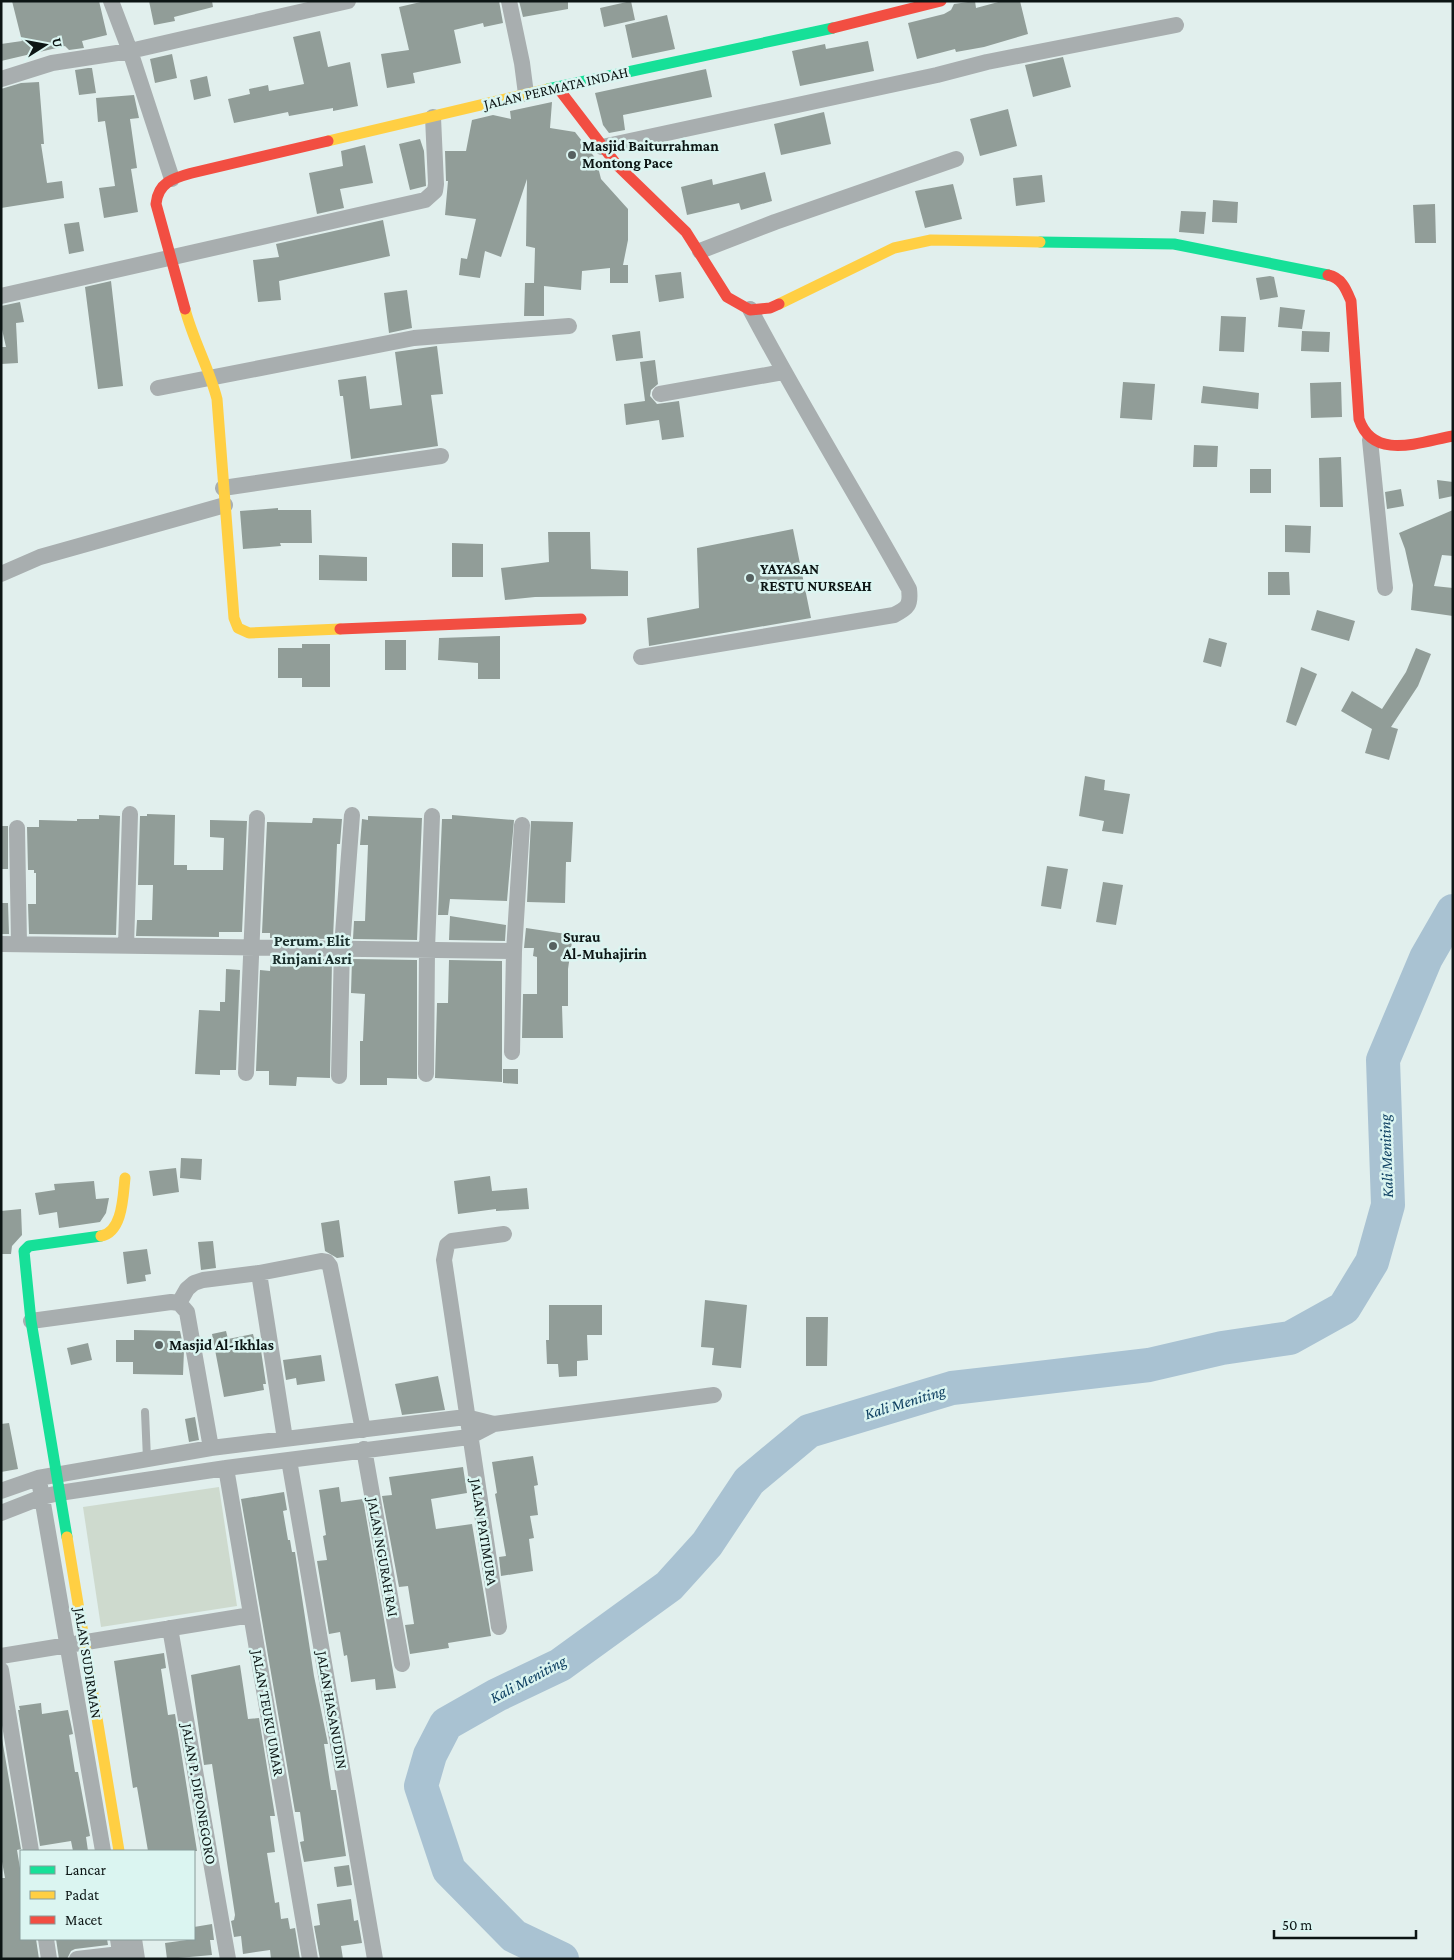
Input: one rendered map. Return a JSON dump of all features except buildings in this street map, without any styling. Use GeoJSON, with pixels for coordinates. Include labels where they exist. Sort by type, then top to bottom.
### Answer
{"type":"FeatureCollection","features":[{"type":"Feature","properties":{"kind":"street"},"geometry":{"type":"LineString","coordinates":[[111,1],[130,50],[172,179],[161,185],[156,197],[170,258],[192,336],[211,377],[217,399],[224,505],[236,626],[244,632],[581,619]]}},
{"type":"Feature","properties":{"kind":"street"},"geometry":{"type":"LineString","coordinates":[[1,79],[52,63],[130,50],[299,7],[348,1]]}},
{"type":"Feature","properties":{"kind":"street"},"geometry":{"type":"LineString","coordinates":[[509,1],[526,94]]}},
{"type":"Feature","properties":{"kind":"street","name":"JALAN PERMATA INDAH"},"geometry":{"type":"LineString","coordinates":[[172,179],[526,94],[845,26],[941,1]]}},
{"type":"Feature","properties":{"kind":"street"},"geometry":{"type":"LineString","coordinates":[[602,147],[987,62],[1176,26]]}},
{"type":"Feature","properties":{"kind":"street"},"geometry":{"type":"LineString","coordinates":[[558,88],[602,147],[634,182],[670,214],[700,251],[727,297],[738,305],[750,309],[764,310],[894,248],[931,240],[1174,244],[1335,276],[1349,292],[1360,424],[1370,440],[1385,588]]}},
{"type":"Feature","properties":{"kind":"street"},"geometry":{"type":"LineString","coordinates":[[1,296],[425,200],[435,191],[436,184],[433,117]]}},
{"type":"Feature","properties":{"kind":"street"},"geometry":{"type":"LineString","coordinates":[[700,251],[775,222],[956,160]]}},
{"type":"Feature","properties":{"kind":"street"},"geometry":{"type":"LineString","coordinates":[[641,657],[894,615],[907,609],[911,601],[910,589],[864,506],[783,372],[750,309]]}},
{"type":"Feature","properties":{"kind":"street"},"geometry":{"type":"LineString","coordinates":[[158,388],[414,338],[569,326]]}},
{"type":"Feature","properties":{"kind":"street"},"geometry":{"type":"LineString","coordinates":[[660,394],[783,372]]}},
{"type":"Feature","properties":{"kind":"street"},"geometry":{"type":"LineString","coordinates":[[1370,440],[1390,446],[1453,436]]}},
{"type":"Feature","properties":{"kind":"street"},"geometry":{"type":"LineString","coordinates":[[223,488],[441,456]]}},
{"type":"Feature","properties":{"kind":"street"},"geometry":{"type":"LineString","coordinates":[[1,574],[40,557],[224,505]]}},
{"type":"Feature","properties":{"kind":"street"},"geometry":{"type":"LineString","coordinates":[[126,946],[130,814]]}},
{"type":"Feature","properties":{"kind":"street"},"geometry":{"type":"LineString","coordinates":[[339,1076],[342,947],[352,814]]}},
{"type":"Feature","properties":{"kind":"street"},"geometry":{"type":"LineString","coordinates":[[426,1074],[427,949],[432,816]]}},
{"type":"Feature","properties":{"kind":"street"},"geometry":{"type":"LineString","coordinates":[[246,1073],[256,818]]}},
{"type":"Feature","properties":{"kind":"street"},"geometry":{"type":"LineString","coordinates":[[512,1052],[514,951],[522,825]]}},
{"type":"Feature","properties":{"kind":"street"},"geometry":{"type":"LineString","coordinates":[[17,828],[19,944]]}},
{"type":"Feature","properties":{"kind":"street"},"geometry":{"type":"LineString","coordinates":[[1,944],[342,947],[514,951]]}},
{"type":"Feature","properties":{"kind":"street","name":"JALAN SUDIRMAN"},"geometry":{"type":"LineString","coordinates":[[119,1850],[76,1644],[60,1493],[31,1321],[24,1251],[29,1246],[105,1235],[113,1230],[118,1223],[125,1178]]}},
{"type":"Feature","properties":{"kind":"street","name":"JALAN PATIMURA"},"geometry":{"type":"LineString","coordinates":[[499,1627],[466,1417],[444,1252],[447,1245],[452,1241],[504,1234]]}},
{"type":"Feature","properties":{"kind":"street"},"geometry":{"type":"LineString","coordinates":[[179,1304],[187,1289],[194,1283],[321,1261],[327,1262],[330,1266],[363,1430]]}},
{"type":"Feature","properties":{"kind":"street"},"geometry":{"type":"LineString","coordinates":[[260,1273],[285,1439]]}},
{"type":"Feature","properties":{"kind":"street"},"geometry":{"type":"LineString","coordinates":[[31,1321],[171,1302],[179,1304],[187,1312],[212,1448]]}},
{"type":"Feature","properties":{"kind":"street"},"geometry":{"type":"LineString","coordinates":[[1,1513],[42,1497],[60,1493],[364,1449],[470,1437],[494,1424],[714,1395]]}},
{"type":"Feature","properties":{"kind":"street"},"geometry":{"type":"LineString","coordinates":[[1,1491],[38,1478],[212,1448],[466,1417],[494,1424]]}},
{"type":"Feature","properties":{"kind":"street","name":"JALAN NGURAH RAI"},"geometry":{"type":"LineString","coordinates":[[364,1449],[402,1664]]}},
{"type":"Feature","properties":{"kind":"street","name":"JALAN HASANUDIN"},"geometry":{"type":"LineString","coordinates":[[288,1460],[375,1959]]}},
{"type":"Feature","properties":{"kind":"street","name":"JALAN TEUKU UMAR"},"geometry":{"type":"LineString","coordinates":[[226,1468],[310,1959]]}},
{"type":"Feature","properties":{"kind":"street"},"geometry":{"type":"LineString","coordinates":[[38,1478],[76,1644],[103,1850]]}},
{"type":"Feature","properties":{"kind":"street"},"geometry":{"type":"LineString","coordinates":[[1,1656],[251,1615]]}},
{"type":"Feature","properties":{"kind":"street","name":"JALAN P. DIPONEGORO"},"geometry":{"type":"LineString","coordinates":[[170,1628],[228,1959]]}},
{"type":"Feature","properties":{"kind":"street"},"geometry":{"type":"LineString","coordinates":[[1,1670],[31,1850]]}},
{"type":"Feature","properties":{"kind":"street"},"geometry":{"type":"LineString","coordinates":[[46,1940],[49,1959]]}},
{"type":"Feature","properties":{"kind":"street"},"geometry":{"type":"LineString","coordinates":[[134,1940],[137,1959]]}},
{"type":"Feature","properties":{"kind":"street"},"geometry":{"type":"LineString","coordinates":[[77,1959],[120,1950]]}},
{"type":"Feature","properties":{"kind":"lane"},"geometry":{"type":"LineString","coordinates":[[145,1412],[147,1459]]}},
{"type":"Feature","properties":{"kind":"shaded area"},"geometry":{"type":"Polygon","coordinates":[[[219,1487],[237,1606],[101,1627],[83,1507],[219,1487]]]}},
{"type":"Feature","properties":{"kind":"waterway","name":"Kali Meniting"},"geometry":{"type":"LineString","coordinates":[[562,1959],[514,1936],[449,1870],[421,1786],[430,1755],[446,1724],[497,1695],[560,1665],[669,1586],[707,1544],[749,1481],[809,1431],[952,1388],[1149,1365],[1222,1348],[1290,1338],[1344,1308],[1372,1262],[1388,1205],[1383,1060],[1426,958],[1453,911]]}},
{"type":"Feature","properties":{"kind":"traffic: fast"},"geometry":{"type":"LineString","coordinates":[[548,89],[833,28]]}},
{"type":"Feature","properties":{"kind":"traffic: fast"},"geometry":{"type":"LineString","coordinates":[[1040,242],[1174,244],[1328,275]]}},
{"type":"Feature","properties":{"kind":"traffic: fast"},"geometry":{"type":"LineString","coordinates":[[67,1537],[31,1321],[24,1251],[29,1246],[101,1236]]}},
{"type":"Feature","properties":{"kind":"traffic: slow"},"geometry":{"type":"LineString","coordinates":[[328,141],[548,89]]}},
{"type":"Feature","properties":{"kind":"traffic: slow"},"geometry":{"type":"LineString","coordinates":[[779,304],[894,248],[931,240],[1040,242]]}},
{"type":"Feature","properties":{"kind":"traffic: slow"},"geometry":{"type":"LineString","coordinates":[[185,309],[217,399],[234,618],[238,628],[249,633],[340,629]]}},
{"type":"Feature","properties":{"kind":"traffic: slow"},"geometry":{"type":"LineString","coordinates":[[101,1236],[114,1228],[118,1220],[125,1178]]}},
{"type":"Feature","properties":{"kind":"traffic: slow"},"geometry":{"type":"LineString","coordinates":[[67,1537],[119,1850]]}},
{"type":"Feature","properties":{"kind":"traffic: jam"},"geometry":{"type":"LineString","coordinates":[[833,28],[941,1]]}},
{"type":"Feature","properties":{"kind":"traffic: jam"},"geometry":{"type":"LineString","coordinates":[[558,88],[617,165],[686,232],[727,297],[750,310],[770,308],[779,304]]}},
{"type":"Feature","properties":{"kind":"traffic: jam"},"geometry":{"type":"LineString","coordinates":[[185,309],[156,204],[157,197],[164,186],[173,179],[192,173],[328,141]]}},
{"type":"Feature","properties":{"kind":"traffic: jam"},"geometry":{"type":"LineString","coordinates":[[1328,275],[1340,281],[1351,301],[1359,419],[1366,432],[1375,440],[1399,446],[1453,436]]}},
{"type":"Feature","properties":{"kind":"traffic: jam"},"geometry":{"type":"LineString","coordinates":[[340,629],[581,619]]}},
{"type":"Feature","properties":{"kind":"place","name":"Masjid Baiturrahman Montong Pace"},"geometry":{"type":"Point","coordinates":[572,155]}},
{"type":"Feature","properties":{"kind":"place","name":"YAYASAN RESTU NURSEAH"},"geometry":{"type":"Point","coordinates":[750,578]}},
{"type":"Feature","properties":{"kind":"place","name":"Surau Al-Muhajirin"},"geometry":{"type":"Point","coordinates":[553,946]}},
{"type":"Feature","properties":{"kind":"place","name":"Masjid Al-Ikhlas"},"geometry":{"type":"Point","coordinates":[159,1345]}},
{"type":"Feature","properties":{"kind":"district","name":"Perum. Elit Rinjani Asri"},"geometry":{"type":"Point","coordinates":[312,949]}}]}
